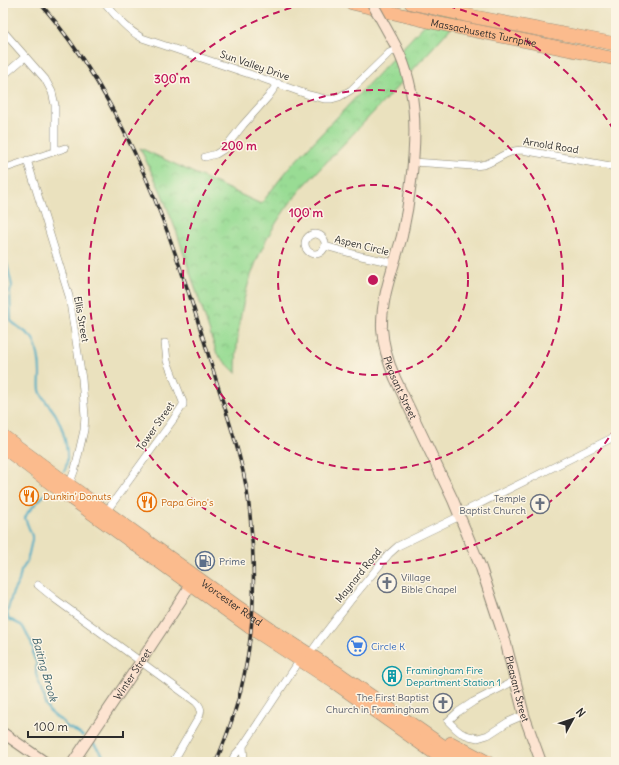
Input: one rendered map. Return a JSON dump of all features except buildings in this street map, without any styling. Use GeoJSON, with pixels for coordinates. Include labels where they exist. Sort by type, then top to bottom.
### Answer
{"type":"FeatureCollection","features":[{"type":"Feature","properties":{"kind":"highway","name":"Massachusetts Turnpike"},"geometry":{"type":"LineString","coordinates":[[352,3],[436,23],[616,59]]}},
{"type":"Feature","properties":{"kind":"highway","name":"Massachusetts Turnpike"},"geometry":{"type":"LineString","coordinates":[[411,3],[616,44]]}},
{"type":"Feature","properties":{"kind":"highway","name":"Worcester Road"},"geometry":{"type":"LineString","coordinates":[[3,436],[252,617],[334,682],[447,762]]}},
{"type":"Feature","properties":{"kind":"highway","name":"Worcester Road"},"geometry":{"type":"LineString","coordinates":[[3,447],[73,500],[251,628],[305,658],[341,675],[466,762]]}},
{"type":"Feature","properties":{"kind":"highway"},"geometry":{"type":"LineString","coordinates":[[392,711],[487,762]]}},
{"type":"Feature","properties":{"kind":"highway"},"geometry":{"type":"LineString","coordinates":[[409,735],[438,762]]}},
{"type":"Feature","properties":{"kind":"main road","name":"Pleasant Street"},"geometry":{"type":"LineString","coordinates":[[372,3],[398,49],[407,74],[413,104],[415,127],[413,162],[406,214],[386,294],[383,315],[382,330],[385,349],[395,378],[459,515],[488,586],[506,640],[524,714],[541,762]]}},
{"type":"Feature","properties":{"kind":"main road","name":"Winter Street"},"geometry":{"type":"LineString","coordinates":[[72,762],[191,585]]}},
{"type":"Feature","properties":{"kind":"main road"},"geometry":{"type":"LineString","coordinates":[[3,733],[46,762]]}},
{"type":"Feature","properties":{"kind":"street","name":"Sun Valley Drive"},"geometry":{"type":"LineString","coordinates":[[105,3],[127,28],[142,38],[317,97],[332,99],[351,90],[385,57],[398,49]]}},
{"type":"Feature","properties":{"kind":"street"},"geometry":{"type":"LineString","coordinates":[[3,31],[45,79],[50,87],[55,105],[55,152]]}},
{"type":"Feature","properties":{"kind":"street"},"geometry":{"type":"LineString","coordinates":[[3,76],[25,56]]}},
{"type":"Feature","properties":{"kind":"street"},"geometry":{"type":"LineString","coordinates":[[205,157],[216,154],[224,149],[278,83]]}},
{"type":"Feature","properties":{"kind":"street"},"geometry":{"type":"LineString","coordinates":[[3,168],[65,148]]}},
{"type":"Feature","properties":{"kind":"street","name":"Arnold Road"},"geometry":{"type":"LineString","coordinates":[[413,162],[473,166],[486,164],[512,151],[522,150],[616,167]]}},
{"type":"Feature","properties":{"kind":"street","name":"Ellis Street"},"geometry":{"type":"LineString","coordinates":[[27,160],[69,296],[82,379],[85,416],[84,430],[75,470],[69,485]]}},
{"type":"Feature","properties":{"kind":"street","name":"Aspen Circle"},"geometry":{"type":"LineString","coordinates":[[325,246],[394,263]]}},
{"type":"Feature","properties":{"kind":"street","name":"Tower Street"},"geometry":{"type":"LineString","coordinates":[[106,512],[182,406],[183,402],[167,362],[165,343]]}},
{"type":"Feature","properties":{"kind":"street","name":"Maynard Road"},"geometry":{"type":"LineString","coordinates":[[232,762],[234,756],[243,746],[305,658],[389,554],[398,546],[459,515],[465,510],[616,436]]}},
{"type":"Feature","properties":{"kind":"street"},"geometry":{"type":"LineString","coordinates":[[38,585],[196,702],[201,708],[199,717],[173,762]]}},
{"type":"Feature","properties":{"kind":"street"},"geometry":{"type":"LineString","coordinates":[[516,680],[472,702],[448,721],[461,732],[474,738],[478,738],[488,735],[524,714]]}},
{"type":"Feature","properties":{"kind":"street"},"geometry":{"type":"LineString","coordinates":[[243,746],[244,762]]}},
{"type":"Feature","properties":{"kind":"green space"},"geometry":{"type":"Polygon","coordinates":[[[445,3],[473,3],[402,82],[302,188],[272,230],[260,252],[251,274],[244,298],[237,347],[236,373],[217,354],[177,233],[161,192],[140,148],[261,204],[290,167],[445,3]]]}},
{"type":"Feature","properties":{"kind":"waterway","name":"Baiting Brook"},"geometry":{"type":"LineString","coordinates":[[3,246],[12,286],[10,292],[11,321],[31,337],[35,343],[39,361],[41,394],[56,415],[66,443],[67,459],[64,471]]}},
{"type":"Feature","properties":{"kind":"waterway","name":"Baiting Brook"},"geometry":{"type":"LineString","coordinates":[[47,492],[28,512],[25,518],[32,536],[32,540],[27,562],[21,571],[7,614],[9,619],[23,627],[31,642],[33,655],[37,664],[36,674],[45,699],[45,704],[49,711],[67,727],[83,736]]}},
{"type":"Feature","properties":{"kind":"waterway","name":"Baiting Brook"},"geometry":{"type":"LineString","coordinates":[[93,743],[108,762]]}},
{"type":"Feature","properties":{"kind":"railway"},"geometry":{"type":"LineString","coordinates":[[40,3],[72,44],[100,87],[124,132],[146,179],[183,275],[241,461],[248,497],[252,537],[252,624],[246,668],[239,698],[216,762]]}},
{"type":"Feature","properties":{"kind":"place","name":"Dunkin' Donuts"},"geometry":{"type":"Point","coordinates":[29,496]}},
{"type":"Feature","properties":{"kind":"place","name":"Papa Gino's"},"geometry":{"type":"Point","coordinates":[147,502]}},
{"type":"Feature","properties":{"kind":"place","name":"Temple Baptist Church"},"geometry":{"type":"Point","coordinates":[540,504]}},
{"type":"Feature","properties":{"kind":"place","name":"Prime"},"geometry":{"type":"Point","coordinates":[205,561]}},
{"type":"Feature","properties":{"kind":"place","name":"Village Bible Chapel"},"geometry":{"type":"Point","coordinates":[387,583]}},
{"type":"Feature","properties":{"kind":"place","name":"Circle K"},"geometry":{"type":"Point","coordinates":[357,646]}},
{"type":"Feature","properties":{"kind":"place","name":"Framingham Fire Department Station 1"},"geometry":{"type":"Point","coordinates":[392,676]}},
{"type":"Feature","properties":{"kind":"place","name":"The First Baptist Church in Framingham"},"geometry":{"type":"Point","coordinates":[443,703]}}]}
